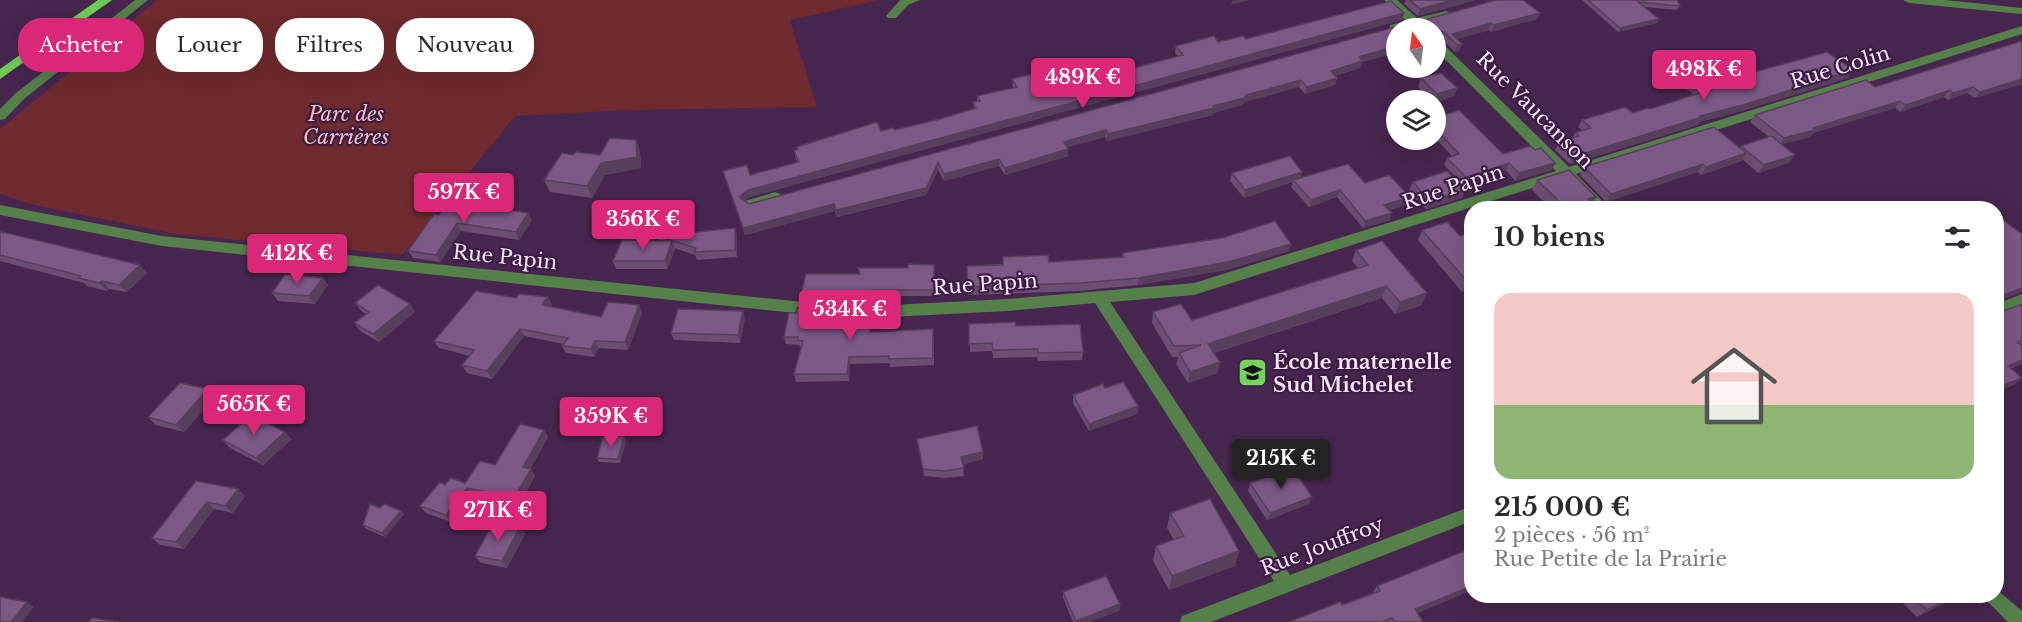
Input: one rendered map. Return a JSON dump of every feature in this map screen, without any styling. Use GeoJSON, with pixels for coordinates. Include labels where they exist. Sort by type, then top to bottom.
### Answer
{"type":"FeatureCollection","features":[{"type":"Feature","properties":{"kind":"main road"},"geometry":{"type":"LineString","coordinates":[[0,75],[106,0]]}},
{"type":"Feature","properties":{"kind":"street"},"geometry":{"type":"LineString","coordinates":[[0,116],[20,96],[142,0]]}},
{"type":"Feature","properties":{"kind":"street"},"geometry":{"type":"LineString","coordinates":[[892,16],[904,2],[914,0]]}},
{"type":"Feature","properties":{"kind":"street"},"geometry":{"type":"LineString","coordinates":[[1390,0],[1409,18]]}},
{"type":"Feature","properties":{"kind":"street"},"geometry":{"type":"LineString","coordinates":[[1909,0],[1991,4],[2022,11]]}},
{"type":"Feature","properties":{"kind":"street"},"geometry":{"type":"LineString","coordinates":[[1438,18],[1456,11]]}},
{"type":"Feature","properties":{"kind":"street","name":"Rue Colin"},"geometry":{"type":"LineString","coordinates":[[1566,173],[2022,30]]}},
{"type":"Feature","properties":{"kind":"street"},"geometry":{"type":"LineString","coordinates":[[1380,32],[1386,31]]}},
{"type":"Feature","properties":{"kind":"street","name":"Rue Vaucanson"},"geometry":{"type":"LineString","coordinates":[[1446,54],[1595,201]]}},
{"type":"Feature","properties":{"kind":"street","name":"Rue Papin"},"geometry":{"type":"LineString","coordinates":[[1477,201],[1566,173]]}},
{"type":"Feature","properties":{"kind":"street"},"geometry":{"type":"LineString","coordinates":[[750,204],[784,195]]}},
{"type":"Feature","properties":{"kind":"street","name":"Rue Papin"},"geometry":{"type":"LineString","coordinates":[[0,210],[162,241],[851,313],[1008,305],[1194,290],[1464,205]]}},
{"type":"Feature","properties":{"kind":"street"},"geometry":{"type":"LineString","coordinates":[[1098,297],[1286,584]]}},
{"type":"Feature","properties":{"kind":"street"},"geometry":{"type":"LineString","coordinates":[[2004,307],[2022,300]]}},
{"type":"Feature","properties":{"kind":"street","name":"Rue Jouffroy"},"geometry":{"type":"LineString","coordinates":[[1189,622],[1464,516]]}},
{"type":"Feature","properties":{"kind":"street"},"geometry":{"type":"LineString","coordinates":[[2001,603],[2021,622]]}},
{"type":"Feature","properties":{"kind":"green space","name":"Parc des Carrières"},"geometry":{"type":"Polygon","coordinates":[[[157,0],[880,0],[790,20],[817,107],[630,110],[515,116],[402,255],[175,234],[30,204],[0,194],[0,129],[69,72],[144,72],[144,18],[135,18],[157,0]]]}},
{"type":"Feature","properties":{"kind":"building"},"geometry":{"type":"Polygon","coordinates":[[[1410,0],[1453,0],[1420,9],[1410,0]]]}},
{"type":"Feature","properties":{"kind":"building"},"geometry":{"type":"Polygon","coordinates":[[[1496,0],[1523,0],[1540,13],[1452,34],[1462,44],[1457,45],[1446,34],[1446,18],[1432,18],[1496,0]]]}},
{"type":"Feature","properties":{"kind":"building"},"geometry":{"type":"Polygon","coordinates":[[[1588,0],[1677,0],[1680,6],[1638,2],[1659,19],[1620,28],[1588,0]]]}},
{"type":"Feature","properties":{"kind":"building"},"geometry":{"type":"Polygon","coordinates":[[[1391,1],[1404,13],[748,190],[739,197],[749,204],[1386,30],[1386,49],[1359,57],[1362,61],[1331,71],[1337,78],[1307,87],[1301,80],[1246,95],[1244,98],[1213,106],[1214,108],[1108,134],[1106,130],[1064,142],[1068,149],[1005,168],[999,159],[944,174],[938,163],[926,188],[836,210],[834,204],[743,228],[723,171],[747,165],[750,175],[799,162],[794,151],[798,149],[797,147],[877,122],[881,131],[893,128],[895,130],[976,108],[973,102],[980,101],[977,96],[1017,87],[1012,79],[1079,64],[1089,80],[1183,55],[1176,46],[1214,36],[1218,42],[1243,36],[1246,39],[1391,1]]]}},
{"type":"Feature","properties":{"kind":"building"},"geometry":{"type":"Polygon","coordinates":[[[2022,41],[2022,79],[1980,92],[1973,87],[1953,93],[1950,90],[1906,105],[1900,101],[1784,138],[1755,115],[1866,80],[1875,87],[2022,41]]]}},
{"type":"Feature","properties":{"kind":"building"},"geometry":{"type":"Polygon","coordinates":[[[1827,52],[1853,70],[1573,157],[1559,143],[1579,136],[1575,133],[1591,128],[1582,120],[1625,107],[1633,113],[1703,92],[1684,76],[1724,64],[1739,75],[1748,74],[1827,52]]]}},
{"type":"Feature","properties":{"kind":"building"},"geometry":{"type":"Polygon","coordinates":[[[1421,78],[1446,78],[1457,88],[1446,91],[1433,90],[1421,78]]]}},
{"type":"Feature","properties":{"kind":"building"},"geometry":{"type":"Polygon","coordinates":[[[1459,110],[1503,154],[1531,146],[1535,150],[1541,148],[1555,163],[1519,173],[1509,163],[1466,177],[1447,158],[1459,154],[1446,140],[1446,115],[1459,110]]]}},
{"type":"Feature","properties":{"kind":"building"},"geometry":{"type":"Polygon","coordinates":[[[1714,127],[1746,153],[1706,167],[1703,164],[1611,194],[1584,167],[1714,127]]]}},
{"type":"Feature","properties":{"kind":"building"},"geometry":{"type":"Polygon","coordinates":[[[1771,136],[1795,155],[1764,165],[1741,146],[1771,136]]]}},
{"type":"Feature","properties":{"kind":"building"},"geometry":{"type":"Polygon","coordinates":[[[610,138],[636,140],[637,157],[601,163],[587,186],[544,180],[562,153],[600,155],[610,138]]]}},
{"type":"Feature","properties":{"kind":"building"},"geometry":{"type":"Polygon","coordinates":[[[1290,156],[1302,172],[1245,190],[1232,173],[1290,156]]]}},
{"type":"Feature","properties":{"kind":"building"},"geometry":{"type":"Polygon","coordinates":[[[1348,164],[1365,183],[1389,175],[1410,197],[1384,205],[1392,213],[1365,221],[1340,190],[1311,200],[1293,180],[1348,164]]]}},
{"type":"Feature","properties":{"kind":"building"},"geometry":{"type":"Polygon","coordinates":[[[1569,170],[1596,197],[1588,199],[1590,201],[1559,201],[1537,180],[1569,170]]]}},
{"type":"Feature","properties":{"kind":"building"},"geometry":{"type":"Polygon","coordinates":[[[1447,171],[1465,190],[1430,201],[1413,182],[1447,171]]]}},
{"type":"Feature","properties":{"kind":"building"},"geometry":{"type":"Polygon","coordinates":[[[448,201],[528,213],[516,232],[457,223],[436,255],[408,251],[434,214],[439,215],[448,201]]]}},
{"type":"Feature","properties":{"kind":"building"},"geometry":{"type":"Polygon","coordinates":[[[1275,221],[1291,244],[1228,262],[1139,278],[1081,283],[968,287],[967,266],[1003,265],[1003,257],[1048,255],[1049,262],[1124,257],[1122,253],[1222,238],[1275,221]]]}},
{"type":"Feature","properties":{"kind":"building"},"geometry":{"type":"Polygon","coordinates":[[[2004,221],[2022,234],[2022,288],[2004,295],[2004,221]]]}},
{"type":"Feature","properties":{"kind":"building"},"geometry":{"type":"Polygon","coordinates":[[[1447,222],[1460,236],[1464,235],[1464,278],[1422,230],[1447,222]]]}},
{"type":"Feature","properties":{"kind":"building"},"geometry":{"type":"Polygon","coordinates":[[[735,228],[735,250],[694,252],[696,248],[657,236],[735,228]]]}},
{"type":"Feature","properties":{"kind":"building"},"geometry":{"type":"Polygon","coordinates":[[[0,232],[140,265],[119,285],[102,281],[99,283],[79,278],[81,276],[0,255],[0,232]]]}},
{"type":"Feature","properties":{"kind":"building"},"geometry":{"type":"Polygon","coordinates":[[[622,240],[672,241],[665,261],[613,261],[622,240]]]}},
{"type":"Feature","properties":{"kind":"building"},"geometry":{"type":"Polygon","coordinates":[[[1382,241],[1427,293],[1400,302],[1386,286],[1208,344],[1220,362],[1190,372],[1179,353],[1201,345],[1174,346],[1153,312],[1181,304],[1192,320],[1368,265],[1356,250],[1382,241]]]}},
{"type":"Feature","properties":{"kind":"building"},"geometry":{"type":"Polygon","coordinates":[[[908,264],[934,265],[934,290],[872,290],[872,298],[850,299],[801,294],[806,274],[860,274],[858,268],[908,268],[908,264]]]}},
{"type":"Feature","properties":{"kind":"building"},"geometry":{"type":"Polygon","coordinates":[[[285,274],[323,278],[309,296],[272,293],[285,274]]]}},
{"type":"Feature","properties":{"kind":"building"},"geometry":{"type":"Polygon","coordinates":[[[378,285],[410,304],[373,334],[354,323],[369,312],[355,303],[378,285]]]}},
{"type":"Feature","properties":{"kind":"building"},"geometry":{"type":"Polygon","coordinates":[[[476,291],[516,298],[519,294],[548,297],[542,305],[601,317],[608,302],[639,305],[625,342],[595,341],[591,349],[562,346],[568,338],[520,329],[487,371],[462,365],[474,350],[434,341],[476,291]]]}},
{"type":"Feature","properties":{"kind":"building"},"geometry":{"type":"Polygon","coordinates":[[[2022,304],[2022,340],[2017,342],[2022,346],[2022,360],[2008,366],[2022,378],[2004,385],[2004,311],[2022,304]]]}},
{"type":"Feature","properties":{"kind":"building"},"geometry":{"type":"Polygon","coordinates":[[[797,308],[849,314],[871,313],[870,332],[933,329],[933,358],[849,357],[847,374],[794,374],[803,341],[798,340],[798,337],[784,337],[789,313],[796,313],[797,308]]]}},
{"type":"Feature","properties":{"kind":"building"},"geometry":{"type":"Polygon","coordinates":[[[678,309],[743,311],[738,335],[671,333],[678,309]]]}},
{"type":"Feature","properties":{"kind":"building"},"geometry":{"type":"Polygon","coordinates":[[[1015,322],[1016,326],[1080,324],[1083,352],[1038,353],[1038,349],[993,350],[992,343],[969,344],[969,324],[1015,322]]]}},
{"type":"Feature","properties":{"kind":"building"},"geometry":{"type":"Polygon","coordinates":[[[1123,382],[1138,406],[1089,424],[1073,395],[1103,384],[1105,388],[1123,382]]]}},
{"type":"Feature","properties":{"kind":"building"},"geometry":{"type":"Polygon","coordinates":[[[180,383],[208,389],[176,425],[148,417],[180,383]]]}},
{"type":"Feature","properties":{"kind":"building"},"geometry":{"type":"Polygon","coordinates":[[[251,415],[285,432],[256,458],[223,440],[251,415]]]}},
{"type":"Feature","properties":{"kind":"building"},"geometry":{"type":"Polygon","coordinates":[[[520,424],[544,430],[523,467],[531,469],[514,498],[467,488],[446,515],[420,506],[440,482],[445,485],[451,478],[465,483],[480,461],[495,465],[520,424]]]}},
{"type":"Feature","properties":{"kind":"building"},"geometry":{"type":"Polygon","coordinates":[[[977,426],[983,452],[961,457],[964,468],[945,471],[923,469],[917,439],[977,426]]]}},
{"type":"Feature","properties":{"kind":"building"},"geometry":{"type":"Polygon","coordinates":[[[624,436],[618,459],[597,458],[603,437],[624,436]]]}},
{"type":"Feature","properties":{"kind":"building"},"geometry":{"type":"Polygon","coordinates":[[[1293,468],[1312,497],[1270,513],[1250,483],[1293,468]]]}},
{"type":"Feature","properties":{"kind":"building"},"geometry":{"type":"Polygon","coordinates":[[[196,481],[238,489],[225,506],[207,502],[176,542],[152,538],[196,481]]]}},
{"type":"Feature","properties":{"kind":"building"},"geometry":{"type":"Polygon","coordinates":[[[1210,499],[1239,551],[1172,576],[1156,546],[1184,536],[1170,513],[1210,499]]]}},
{"type":"Feature","properties":{"kind":"building"},"geometry":{"type":"Polygon","coordinates":[[[370,504],[380,508],[384,504],[401,511],[382,533],[363,525],[370,504]]]}},
{"type":"Feature","properties":{"kind":"building"},"geometry":{"type":"Polygon","coordinates":[[[494,522],[520,527],[502,561],[475,556],[494,522]]]}},
{"type":"Feature","properties":{"kind":"building"},"geometry":{"type":"Polygon","coordinates":[[[1464,551],[1464,589],[1415,609],[1423,622],[1395,622],[1392,618],[1383,622],[1289,622],[1340,602],[1342,605],[1380,591],[1377,586],[1464,551]]]}},
{"type":"Feature","properties":{"kind":"building"},"geometry":{"type":"Polygon","coordinates":[[[1106,576],[1120,604],[1076,621],[1063,592],[1106,576]]]}},
{"type":"Feature","properties":{"kind":"building"},"geometry":{"type":"Polygon","coordinates":[[[0,597],[27,602],[11,622],[0,622],[0,597]]]}},
{"type":"Feature","properties":{"kind":"building"},"geometry":{"type":"Polygon","coordinates":[[[1919,603],[1942,603],[1927,610],[1919,603]]]}},
{"type":"Feature","properties":{"kind":"building"},"geometry":{"type":"Polygon","coordinates":[[[92,618],[119,622],[89,622],[92,618]]]}},
{"type":"Feature","properties":{"kind":"place","name":"École maternelle Sud Michelet"},"geometry":{"type":"Point","coordinates":[1252,373]}}]}
